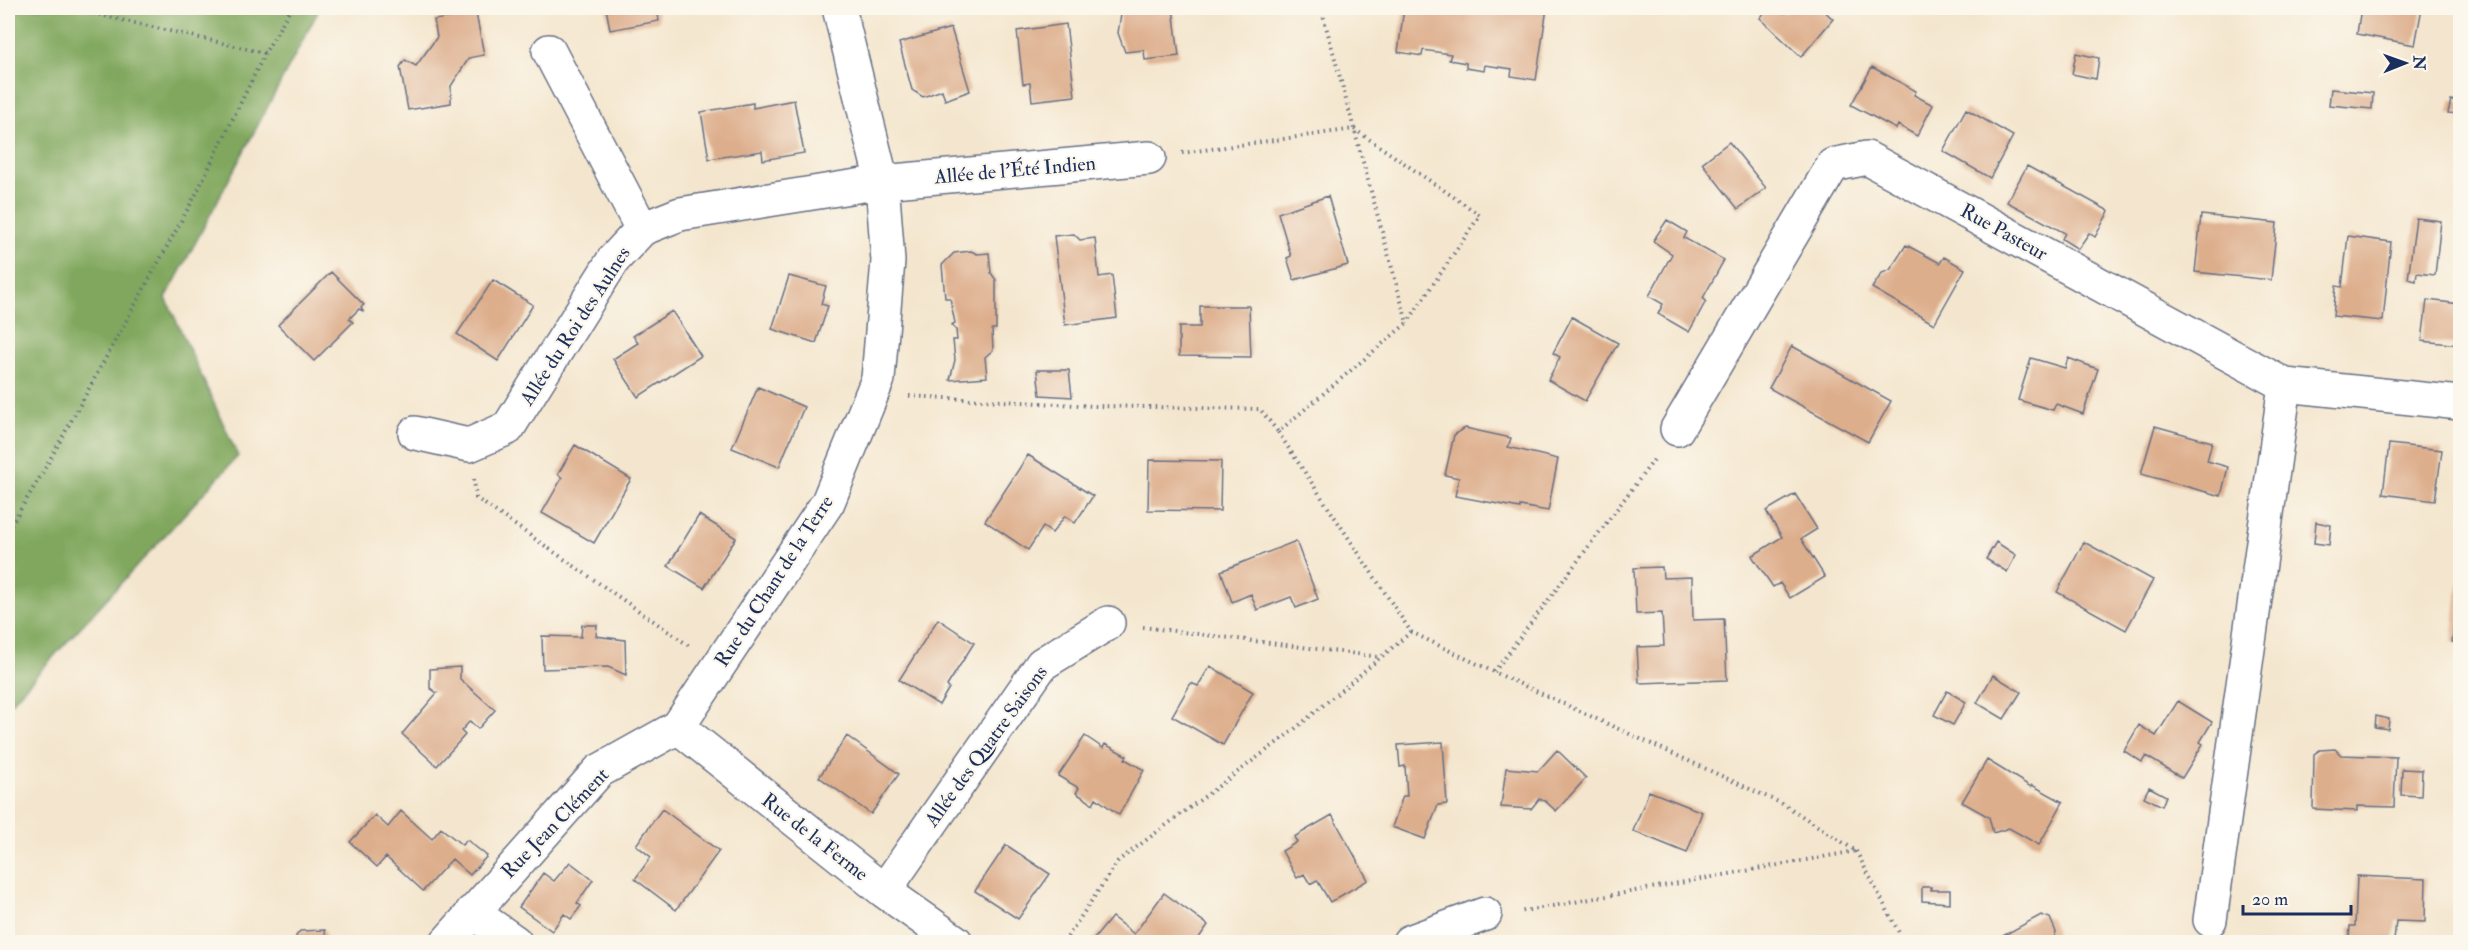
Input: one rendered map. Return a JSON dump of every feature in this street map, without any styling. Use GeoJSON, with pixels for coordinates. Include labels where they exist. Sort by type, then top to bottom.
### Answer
{"type":"FeatureCollection","features":[{"type":"Feature","properties":{"kind":"street","name":"Rue du Chant de la Terre"},"geometry":{"type":"LineString","coordinates":[[678,727],[828,502],[878,379],[888,261],[882,182],[838,8]]}},
{"type":"Feature","properties":{"kind":"street"},"geometry":{"type":"LineString","coordinates":[[549,51],[642,229]]}},
{"type":"Feature","properties":{"kind":"street","name":"Allée de l'Été Indien"},"geometry":{"type":"LineString","coordinates":[[882,182],[1149,158]]}},
{"type":"Feature","properties":{"kind":"street","name":"Rue Pasteur"},"geometry":{"type":"LineString","coordinates":[[1677,429],[1833,165],[1867,158],[2285,385],[2460,402]]}},
{"type":"Feature","properties":{"kind":"street","name":"Allée du Roi des Aulnes"},"geometry":{"type":"LineString","coordinates":[[470,445],[508,428],[614,259],[642,229],[680,214],[882,182]]}},
{"type":"Feature","properties":{"kind":"street"},"geometry":{"type":"LineString","coordinates":[[2210,920],[2285,385]]}},
{"type":"Feature","properties":{"kind":"street"},"geometry":{"type":"LineString","coordinates":[[415,433],[470,445]]}},
{"type":"Feature","properties":{"kind":"street","name":"Allée des Quatre Saisons"},"geometry":{"type":"LineString","coordinates":[[884,891],[1042,664],[1108,623]]}},
{"type":"Feature","properties":{"kind":"street","name":"Rue de la Ferme"},"geometry":{"type":"LineString","coordinates":[[678,727],[884,891],[956,942]]}},
{"type":"Feature","properties":{"kind":"street","name":"Rue Jean Clément"},"geometry":{"type":"LineString","coordinates":[[447,942],[599,771],[678,727]]}},
{"type":"Feature","properties":{"kind":"street"},"geometry":{"type":"LineString","coordinates":[[472,912],[515,942]]}},
{"type":"Feature","properties":{"kind":"street"},"geometry":{"type":"LineString","coordinates":[[1409,942],[1485,914]]}},
{"type":"Feature","properties":{"kind":"path"},"geometry":{"type":"LineString","coordinates":[[70,8],[265,53]]}},
{"type":"Feature","properties":{"kind":"path"},"geometry":{"type":"LineString","coordinates":[[8,530],[43,472],[196,194],[265,53],[291,8]]}},
{"type":"Feature","properties":{"kind":"path"},"geometry":{"type":"LineString","coordinates":[[1321,8],[1407,323]]}},
{"type":"Feature","properties":{"kind":"path"},"geometry":{"type":"LineString","coordinates":[[1149,158],[1354,129],[1480,215],[1407,323],[1278,432]]}},
{"type":"Feature","properties":{"kind":"path"},"geometry":{"type":"LineString","coordinates":[[872,394],[1095,406],[1260,409],[1278,432],[1411,632],[1785,805],[1856,851],[1904,942]]}},
{"type":"Feature","properties":{"kind":"path"},"geometry":{"type":"LineString","coordinates":[[1494,672],[1677,429]]}},
{"type":"Feature","properties":{"kind":"path"},"geometry":{"type":"LineString","coordinates":[[470,445],[476,498],[719,666]]}},
{"type":"Feature","properties":{"kind":"path"},"geometry":{"type":"LineString","coordinates":[[1108,623],[1381,657]]}},
{"type":"Feature","properties":{"kind":"path"},"geometry":{"type":"LineString","coordinates":[[1064,942],[1118,861],[1290,734],[1411,632]]}},
{"type":"Feature","properties":{"kind":"path"},"geometry":{"type":"LineString","coordinates":[[1485,914],[1509,914],[1856,851]]}},
{"type":"Feature","properties":{"kind":"green space"},"geometry":{"type":"Polygon","coordinates":[[[8,8],[320,8],[166,298],[238,456],[8,706],[8,8]]]}},
{"type":"Feature","properties":{"kind":"building"},"geometry":{"type":"Polygon","coordinates":[[[606,8],[657,8],[659,21],[610,30],[606,8]]]}},
{"type":"Feature","properties":{"kind":"building"},"geometry":{"type":"Polygon","coordinates":[[[1122,8],[1173,8],[1179,56],[1145,60],[1144,50],[1125,52],[1118,33],[1122,8]]]}},
{"type":"Feature","properties":{"kind":"building"},"geometry":{"type":"Polygon","coordinates":[[[1404,8],[1547,8],[1536,80],[1511,76],[1512,69],[1485,65],[1484,71],[1466,68],[1466,63],[1449,60],[1451,54],[1423,50],[1422,56],[1398,52],[1404,8]]]}},
{"type":"Feature","properties":{"kind":"building"},"geometry":{"type":"Polygon","coordinates":[[[1769,8],[1779,8],[1785,13],[1791,8],[1821,8],[1833,19],[1801,57],[1760,18],[1769,8]]]}},
{"type":"Feature","properties":{"kind":"building"},"geometry":{"type":"Polygon","coordinates":[[[2361,8],[2422,8],[2415,45],[2357,34],[2361,8]]]}},
{"type":"Feature","properties":{"kind":"building"},"geometry":{"type":"Polygon","coordinates":[[[476,13],[484,55],[469,58],[451,86],[451,103],[408,110],[400,67],[405,60],[416,66],[437,37],[434,20],[476,13]]]}},
{"type":"Feature","properties":{"kind":"building"},"geometry":{"type":"Polygon","coordinates":[[[1066,24],[1075,96],[1032,101],[1030,83],[1023,84],[1017,31],[1066,24]]]}},
{"type":"Feature","properties":{"kind":"building"},"geometry":{"type":"Polygon","coordinates":[[[951,28],[970,91],[945,100],[942,90],[923,97],[912,90],[899,43],[951,28]]]}},
{"type":"Feature","properties":{"kind":"building"},"geometry":{"type":"Polygon","coordinates":[[[2076,53],[2099,58],[2096,79],[2072,74],[2076,53]]]}},
{"type":"Feature","properties":{"kind":"building"},"geometry":{"type":"Polygon","coordinates":[[[1872,67],[1916,91],[1914,95],[1933,105],[1917,136],[1898,125],[1896,129],[1851,105],[1872,67]]]}},
{"type":"Feature","properties":{"kind":"building"},"geometry":{"type":"Polygon","coordinates":[[[2331,89],[2373,93],[2372,109],[2329,105],[2331,89]]]}},
{"type":"Feature","properties":{"kind":"building"},"geometry":{"type":"Polygon","coordinates":[[[794,100],[804,153],[763,160],[762,151],[709,159],[701,112],[753,103],[753,108],[794,100]]]}},
{"type":"Feature","properties":{"kind":"building"},"geometry":{"type":"Polygon","coordinates":[[[2451,100],[2460,101],[2460,114],[2448,113],[2451,100]]]}},
{"type":"Feature","properties":{"kind":"building"},"geometry":{"type":"Polygon","coordinates":[[[1966,109],[2013,136],[1990,178],[1943,151],[1966,109]]]}},
{"type":"Feature","properties":{"kind":"building"},"geometry":{"type":"Polygon","coordinates":[[[1729,142],[1766,188],[1738,209],[1702,163],[1729,142]]]}},
{"type":"Feature","properties":{"kind":"building"},"geometry":{"type":"Polygon","coordinates":[[[2027,166],[2109,211],[2095,237],[2089,233],[2078,249],[2062,239],[2065,233],[2007,202],[2027,166]]]}},
{"type":"Feature","properties":{"kind":"building"},"geometry":{"type":"Polygon","coordinates":[[[1328,196],[1348,265],[1294,280],[1287,258],[1291,256],[1278,213],[1328,196]]]}},
{"type":"Feature","properties":{"kind":"building"},"geometry":{"type":"Polygon","coordinates":[[[2201,215],[2277,223],[2271,280],[2195,272],[2201,215]]]}},
{"type":"Feature","properties":{"kind":"building"},"geometry":{"type":"Polygon","coordinates":[[[2416,218],[2441,221],[2435,275],[2417,273],[2416,281],[2408,279],[2416,218]]]}},
{"type":"Feature","properties":{"kind":"building"},"geometry":{"type":"Polygon","coordinates":[[[1667,220],[1687,232],[1684,238],[1724,260],[1703,298],[1706,301],[1689,332],[1658,314],[1663,304],[1649,296],[1672,254],[1653,241],[1667,220]]]}},
{"type":"Feature","properties":{"kind":"building"},"geometry":{"type":"Polygon","coordinates":[[[1074,234],[1080,240],[1095,238],[1099,277],[1112,275],[1117,318],[1065,325],[1054,236],[1074,234]]]}},
{"type":"Feature","properties":{"kind":"building"},"geometry":{"type":"Polygon","coordinates":[[[2348,236],[2391,242],[2383,321],[2333,316],[2336,286],[2342,287],[2348,236]]]}},
{"type":"Feature","properties":{"kind":"building"},"geometry":{"type":"Polygon","coordinates":[[[1906,245],[1940,263],[1944,257],[1965,269],[1934,324],[1872,288],[1882,273],[1890,270],[1906,245]]]}},
{"type":"Feature","properties":{"kind":"building"},"geometry":{"type":"Polygon","coordinates":[[[971,251],[977,254],[989,253],[991,273],[996,280],[996,329],[992,329],[993,350],[985,357],[987,377],[950,380],[955,360],[953,340],[957,340],[956,330],[951,325],[955,323],[950,298],[945,298],[942,265],[954,253],[971,251]]]}},
{"type":"Feature","properties":{"kind":"building"},"geometry":{"type":"Polygon","coordinates":[[[331,272],[364,305],[361,307],[363,311],[359,309],[349,319],[353,322],[314,361],[278,325],[331,272]]]}},
{"type":"Feature","properties":{"kind":"building"},"geometry":{"type":"Polygon","coordinates":[[[789,276],[826,286],[821,304],[828,306],[816,343],[772,329],[789,276]]]}},
{"type":"Feature","properties":{"kind":"building"},"geometry":{"type":"Polygon","coordinates":[[[493,280],[533,305],[498,361],[457,334],[493,280]]]}},
{"type":"Feature","properties":{"kind":"building"},"geometry":{"type":"Polygon","coordinates":[[[2427,300],[2460,304],[2460,345],[2422,341],[2427,300]]]}},
{"type":"Feature","properties":{"kind":"building"},"geometry":{"type":"Polygon","coordinates":[[[1200,306],[1249,306],[1251,357],[1179,356],[1179,327],[1200,327],[1200,306]]]}},
{"type":"Feature","properties":{"kind":"building"},"geometry":{"type":"Polygon","coordinates":[[[672,311],[701,356],[638,397],[613,359],[638,343],[633,336],[672,311]]]}},
{"type":"Feature","properties":{"kind":"building"},"geometry":{"type":"Polygon","coordinates":[[[1572,317],[1618,343],[1585,401],[1548,380],[1560,357],[1553,353],[1572,317]]]}},
{"type":"Feature","properties":{"kind":"building"},"geometry":{"type":"Polygon","coordinates":[[[1792,346],[1891,401],[1868,442],[1769,388],[1792,346]]]}},
{"type":"Feature","properties":{"kind":"building"},"geometry":{"type":"Polygon","coordinates":[[[2031,358],[2065,368],[2068,358],[2098,369],[2083,414],[2056,404],[2053,410],[2018,400],[2031,358]]]}},
{"type":"Feature","properties":{"kind":"building"},"geometry":{"type":"Polygon","coordinates":[[[1037,370],[1069,370],[1072,397],[1040,395],[1037,370]]]}},
{"type":"Feature","properties":{"kind":"building"},"geometry":{"type":"Polygon","coordinates":[[[758,387],[804,407],[779,467],[732,448],[758,387]]]}},
{"type":"Feature","properties":{"kind":"building"},"geometry":{"type":"Polygon","coordinates":[[[2155,426],[2212,442],[2207,461],[2228,467],[2221,496],[2141,474],[2155,426]]]}},
{"type":"Feature","properties":{"kind":"building"},"geometry":{"type":"Polygon","coordinates":[[[1465,428],[1511,438],[1508,447],[1558,459],[1548,511],[1455,496],[1459,478],[1445,475],[1454,435],[1465,428]]]}},
{"type":"Feature","properties":{"kind":"building"},"geometry":{"type":"Polygon","coordinates":[[[2389,444],[2442,450],[2435,501],[2383,494],[2389,444]]]}},
{"type":"Feature","properties":{"kind":"building"},"geometry":{"type":"Polygon","coordinates":[[[575,445],[631,479],[594,543],[542,513],[562,478],[558,474],[575,445]]]}},
{"type":"Feature","properties":{"kind":"building"},"geometry":{"type":"Polygon","coordinates":[[[1028,455],[1093,496],[1075,523],[1065,516],[1052,533],[1043,527],[1028,550],[985,521],[1028,455]]]}},
{"type":"Feature","properties":{"kind":"building"},"geometry":{"type":"Polygon","coordinates":[[[1149,460],[1221,461],[1220,511],[1148,510],[1149,460]]]}},
{"type":"Feature","properties":{"kind":"building"},"geometry":{"type":"Polygon","coordinates":[[[1795,494],[1817,529],[1801,539],[1825,577],[1790,598],[1780,583],[1773,587],[1752,556],[1782,537],[1766,511],[1795,494]]]}},
{"type":"Feature","properties":{"kind":"building"},"geometry":{"type":"Polygon","coordinates":[[[699,515],[736,538],[704,588],[668,566],[699,515]]]}},
{"type":"Feature","properties":{"kind":"building"},"geometry":{"type":"Polygon","coordinates":[[[2316,522],[2331,525],[2329,545],[2314,543],[2316,522]]]}},
{"type":"Feature","properties":{"kind":"building"},"geometry":{"type":"Polygon","coordinates":[[[1296,541],[1318,599],[1296,608],[1291,597],[1257,610],[1251,594],[1232,602],[1221,571],[1296,541]]]}},
{"type":"Feature","properties":{"kind":"building"},"geometry":{"type":"Polygon","coordinates":[[[1996,542],[2016,555],[2007,572],[1986,559],[1996,542]]]}},
{"type":"Feature","properties":{"kind":"building"},"geometry":{"type":"Polygon","coordinates":[[[2084,542],[2153,580],[2126,630],[2057,592],[2084,542]]]}},
{"type":"Feature","properties":{"kind":"building"},"geometry":{"type":"Polygon","coordinates":[[[1662,567],[1663,578],[1692,577],[1693,620],[1724,619],[1727,680],[1639,683],[1637,647],[1664,646],[1662,613],[1636,614],[1634,568],[1662,567]]]}},
{"type":"Feature","properties":{"kind":"building"},"geometry":{"type":"Polygon","coordinates":[[[2460,581],[2460,643],[2452,642],[2460,581]]]}},
{"type":"Feature","properties":{"kind":"building"},"geometry":{"type":"Polygon","coordinates":[[[938,619],[974,643],[947,686],[949,688],[939,705],[899,680],[938,619]]]}},
{"type":"Feature","properties":{"kind":"building"},"geometry":{"type":"Polygon","coordinates":[[[582,625],[597,625],[596,636],[625,640],[626,675],[608,667],[543,669],[542,636],[581,637],[582,625]]]}},
{"type":"Feature","properties":{"kind":"building"},"geometry":{"type":"Polygon","coordinates":[[[1210,666],[1253,692],[1223,745],[1172,716],[1191,683],[1198,686],[1210,666]]]}},
{"type":"Feature","properties":{"kind":"building"},"geometry":{"type":"Polygon","coordinates":[[[460,667],[460,679],[495,710],[478,729],[470,721],[461,731],[465,735],[437,766],[402,734],[437,693],[430,688],[430,669],[460,667]]]}},
{"type":"Feature","properties":{"kind":"building"},"geometry":{"type":"Polygon","coordinates":[[[1993,675],[2021,692],[2004,719],[1977,703],[1993,675]]]}},
{"type":"Feature","properties":{"kind":"building"},"geometry":{"type":"Polygon","coordinates":[[[1947,691],[1966,702],[1953,725],[1934,715],[1947,691]]]}},
{"type":"Feature","properties":{"kind":"building"},"geometry":{"type":"Polygon","coordinates":[[[2178,701],[2212,722],[2200,742],[2203,744],[2182,778],[2146,756],[2142,762],[2124,751],[2139,725],[2156,736],[2178,701]]]}},
{"type":"Feature","properties":{"kind":"building"},"geometry":{"type":"Polygon","coordinates":[[[2376,716],[2389,719],[2388,729],[2375,727],[2376,716]]]}},
{"type":"Feature","properties":{"kind":"building"},"geometry":{"type":"Polygon","coordinates":[[[847,736],[899,774],[871,814],[819,777],[847,736]]]}},
{"type":"Feature","properties":{"kind":"building"},"geometry":{"type":"Polygon","coordinates":[[[1085,736],[1103,748],[1105,744],[1127,756],[1125,759],[1144,770],[1119,815],[1096,798],[1093,804],[1076,793],[1079,788],[1058,776],[1085,736]]]}},
{"type":"Feature","properties":{"kind":"building"},"geometry":{"type":"Polygon","coordinates":[[[1443,742],[1447,804],[1438,805],[1425,839],[1392,827],[1403,796],[1407,796],[1405,766],[1400,767],[1398,745],[1443,742]]]}},
{"type":"Feature","properties":{"kind":"building"},"geometry":{"type":"Polygon","coordinates":[[[2335,749],[2341,755],[2396,757],[2394,807],[2357,806],[2357,811],[2313,809],[2314,754],[2320,750],[2335,749]]]}},
{"type":"Feature","properties":{"kind":"building"},"geometry":{"type":"Polygon","coordinates":[[[1557,750],[1586,778],[1556,811],[1545,801],[1539,799],[1531,809],[1501,807],[1506,768],[1538,771],[1557,750]]]}},
{"type":"Feature","properties":{"kind":"building"},"geometry":{"type":"Polygon","coordinates":[[[1987,760],[2031,787],[2032,785],[2063,802],[2039,845],[2009,828],[1993,833],[1989,817],[1962,802],[1987,760]]]}},
{"type":"Feature","properties":{"kind":"building"},"geometry":{"type":"Polygon","coordinates":[[[2402,769],[2422,770],[2421,796],[2401,795],[2402,769]]]}},
{"type":"Feature","properties":{"kind":"building"},"geometry":{"type":"Polygon","coordinates":[[[2149,787],[2166,796],[2162,806],[2144,797],[2149,787]]]}},
{"type":"Feature","properties":{"kind":"building"},"geometry":{"type":"Polygon","coordinates":[[[1649,791],[1702,812],[1687,853],[1633,831],[1649,791]]]}},
{"type":"Feature","properties":{"kind":"building"},"geometry":{"type":"Polygon","coordinates":[[[662,809],[719,851],[676,910],[635,879],[651,857],[636,845],[662,809]]]}},
{"type":"Feature","properties":{"kind":"building"},"geometry":{"type":"Polygon","coordinates":[[[401,811],[432,839],[441,828],[462,845],[467,840],[487,856],[470,875],[452,859],[423,891],[386,857],[377,867],[350,842],[375,815],[388,827],[401,811]]]}},
{"type":"Feature","properties":{"kind":"building"},"geometry":{"type":"Polygon","coordinates":[[[1332,815],[1368,880],[1330,902],[1317,880],[1310,884],[1304,874],[1297,878],[1282,851],[1297,842],[1294,837],[1332,815]]]}},
{"type":"Feature","properties":{"kind":"building"},"geometry":{"type":"Polygon","coordinates":[[[1006,845],[1050,874],[1018,919],[975,891],[1006,845]]]}},
{"type":"Feature","properties":{"kind":"building"},"geometry":{"type":"Polygon","coordinates":[[[570,862],[593,880],[577,903],[581,906],[571,919],[564,914],[552,931],[519,907],[543,873],[554,881],[570,862]]]}},
{"type":"Feature","properties":{"kind":"building"},"geometry":{"type":"Polygon","coordinates":[[[2357,876],[2426,879],[2425,922],[2396,921],[2394,941],[2349,940],[2350,926],[2355,926],[2357,876]]]}},
{"type":"Feature","properties":{"kind":"building"},"geometry":{"type":"Polygon","coordinates":[[[1922,887],[1931,887],[1931,890],[1950,890],[1950,903],[1922,901],[1922,887]]]}},
{"type":"Feature","properties":{"kind":"building"},"geometry":{"type":"Polygon","coordinates":[[[1164,893],[1208,925],[1196,942],[1096,942],[1093,940],[1112,917],[1134,934],[1164,893]]]}},
{"type":"Feature","properties":{"kind":"building"},"geometry":{"type":"Polygon","coordinates":[[[2041,915],[2050,918],[2056,932],[2053,942],[1992,942],[2041,915]]]}},
{"type":"Feature","properties":{"kind":"building"},"geometry":{"type":"Polygon","coordinates":[[[325,930],[326,942],[297,942],[296,936],[300,931],[325,930]]]}}]}
